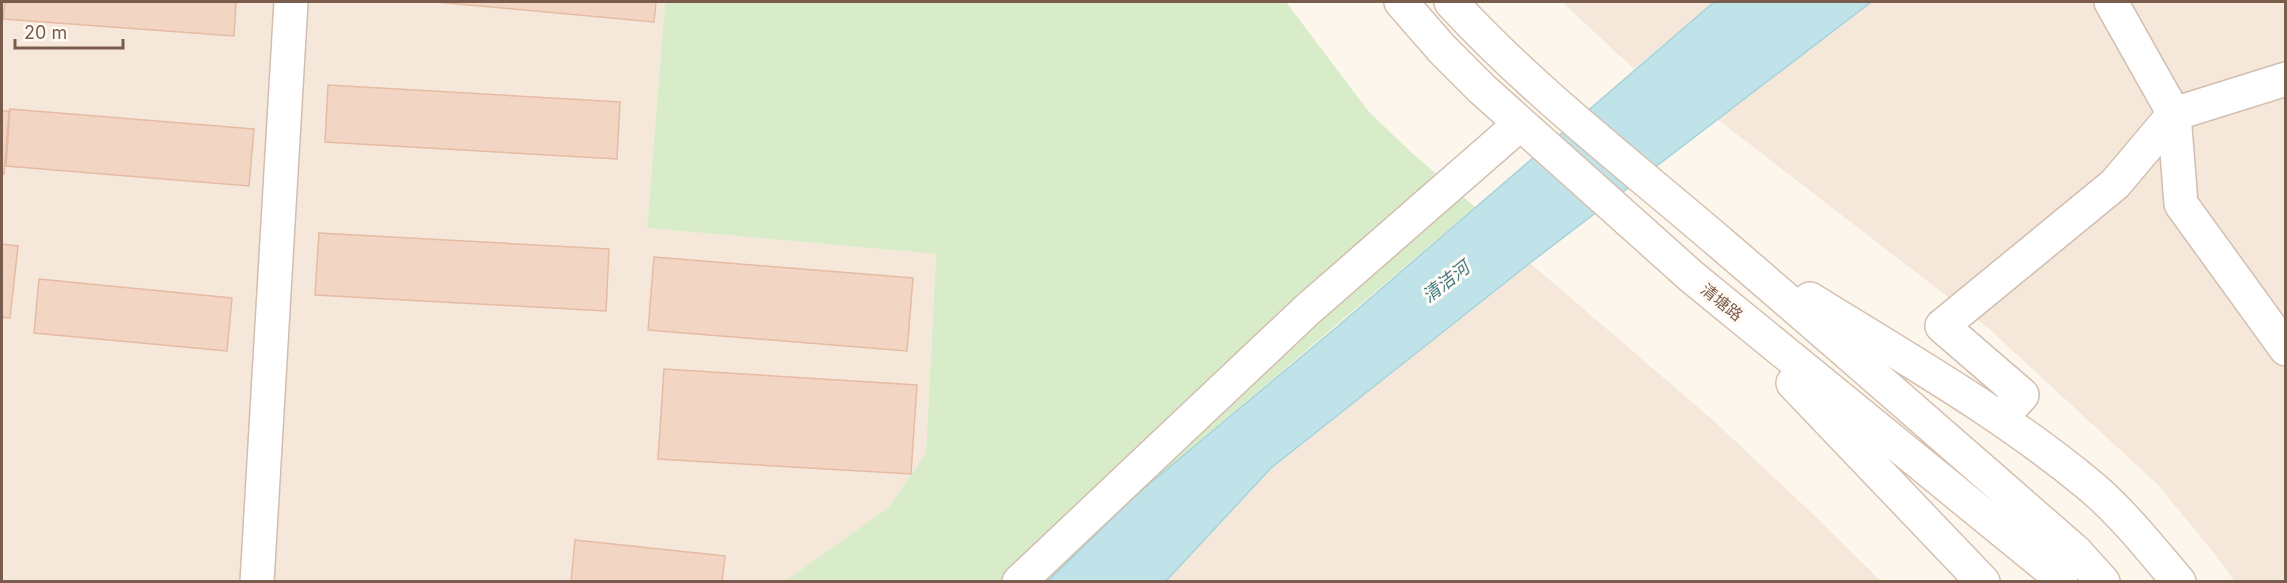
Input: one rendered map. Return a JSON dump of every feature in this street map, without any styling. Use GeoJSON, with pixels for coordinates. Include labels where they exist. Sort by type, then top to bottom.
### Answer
{"type":"FeatureCollection","features":[{"type":"Feature","properties":{"kind":"main road"},"geometry":{"type":"LineString","coordinates":[[257,582],[291,2]]}},
{"type":"Feature","properties":{"kind":"main road","name":"清塘路"},"geometry":{"type":"LineString","coordinates":[[1401,2],[1442,49],[1529,132],[1692,277],[2063,568],[2103,582]]}},
{"type":"Feature","properties":{"kind":"main road","name":"清塘路"},"geometry":{"type":"LineString","coordinates":[[1451,2],[1489,43],[1563,111],[1724,246],[2063,568]]}},
{"type":"Feature","properties":{"kind":"main road"},"geometry":{"type":"LineString","coordinates":[[2111,2],[2175,114],[2181,204],[2286,349]]}},
{"type":"Feature","properties":{"kind":"main road"},"geometry":{"type":"LineString","coordinates":[[2001,418],[2022,395],[1942,326],[2115,184],[2175,114],[2286,80]]}},
{"type":"Feature","properties":{"kind":"main road"},"geometry":{"type":"LineString","coordinates":[[1018,582],[1307,310],[1529,132]]}},
{"type":"Feature","properties":{"kind":"main road"},"geometry":{"type":"LineString","coordinates":[[1724,246],[2001,418],[2090,486],[2140,537],[2179,582]]}},
{"type":"Feature","properties":{"kind":"main road"},"geometry":{"type":"LineString","coordinates":[[1692,277],[1983,582]]}},
{"type":"Feature","properties":{"kind":"shaded area"},"geometry":{"type":"Polygon","coordinates":[[[2,2],[665,2],[647,228],[936,254],[926,453],[889,507],[785,581],[2,581],[2,2]]]}},
{"type":"Feature","properties":{"kind":"shaded area"},"geometry":{"type":"Polygon","coordinates":[[[1562,2],[1714,2],[1634,69],[1562,2]]]}},
{"type":"Feature","properties":{"kind":"shaded area"},"geometry":{"type":"Polygon","coordinates":[[[1871,2],[2285,2],[2285,581],[2235,581],[2157,484],[1988,328],[1717,119],[1871,2]]]}},
{"type":"Feature","properties":{"kind":"shaded area"},"geometry":{"type":"Polygon","coordinates":[[[1530,263],[1715,422],[1881,581],[1166,582],[1271,468],[1530,263]]]}},
{"type":"Feature","properties":{"kind":"green space"},"geometry":{"type":"Polygon","coordinates":[[[665,2],[1286,2],[1369,112],[1412,153],[1475,207],[1135,496],[1047,582],[785,581],[889,507],[926,453],[936,254],[647,228],[665,2]]]}},
{"type":"Feature","properties":{"kind":"water","name":"清洁河"},"geometry":{"type":"Polygon","coordinates":[[[1714,2],[1871,2],[1530,263],[1271,468],[1166,581],[1047,582],[1135,496],[1338,326],[1714,2]]]}},
{"type":"Feature","properties":{"kind":"building"},"geometry":{"type":"Polygon","coordinates":[[[5,2],[236,2],[234,36],[3,19],[5,2]]]}},
{"type":"Feature","properties":{"kind":"building"},"geometry":{"type":"Polygon","coordinates":[[[436,2],[656,2],[654,22],[436,2]]]}},
{"type":"Feature","properties":{"kind":"building"},"geometry":{"type":"Polygon","coordinates":[[[328,85],[620,102],[617,159],[325,142],[328,85]]]}},
{"type":"Feature","properties":{"kind":"building"},"geometry":{"type":"Polygon","coordinates":[[[10,109],[254,129],[249,186],[6,166],[10,109]]]}},
{"type":"Feature","properties":{"kind":"building"},"geometry":{"type":"Polygon","coordinates":[[[2,111],[9,111],[4,174],[2,174],[2,111]]]}},
{"type":"Feature","properties":{"kind":"building"},"geometry":{"type":"Polygon","coordinates":[[[319,233],[609,249],[606,311],[315,295],[319,233]]]}},
{"type":"Feature","properties":{"kind":"building"},"geometry":{"type":"Polygon","coordinates":[[[2,244],[18,246],[10,318],[2,317],[2,244]]]}},
{"type":"Feature","properties":{"kind":"building"},"geometry":{"type":"Polygon","coordinates":[[[654,257],[913,278],[907,351],[648,330],[654,257]]]}},
{"type":"Feature","properties":{"kind":"building"},"geometry":{"type":"Polygon","coordinates":[[[39,279],[232,298],[227,351],[34,333],[39,279]]]}},
{"type":"Feature","properties":{"kind":"building"},"geometry":{"type":"Polygon","coordinates":[[[664,369],[917,385],[911,474],[658,459],[664,369]]]}},
{"type":"Feature","properties":{"kind":"building"},"geometry":{"type":"Polygon","coordinates":[[[575,540],[725,556],[722,582],[571,582],[575,540]]]}}]}
